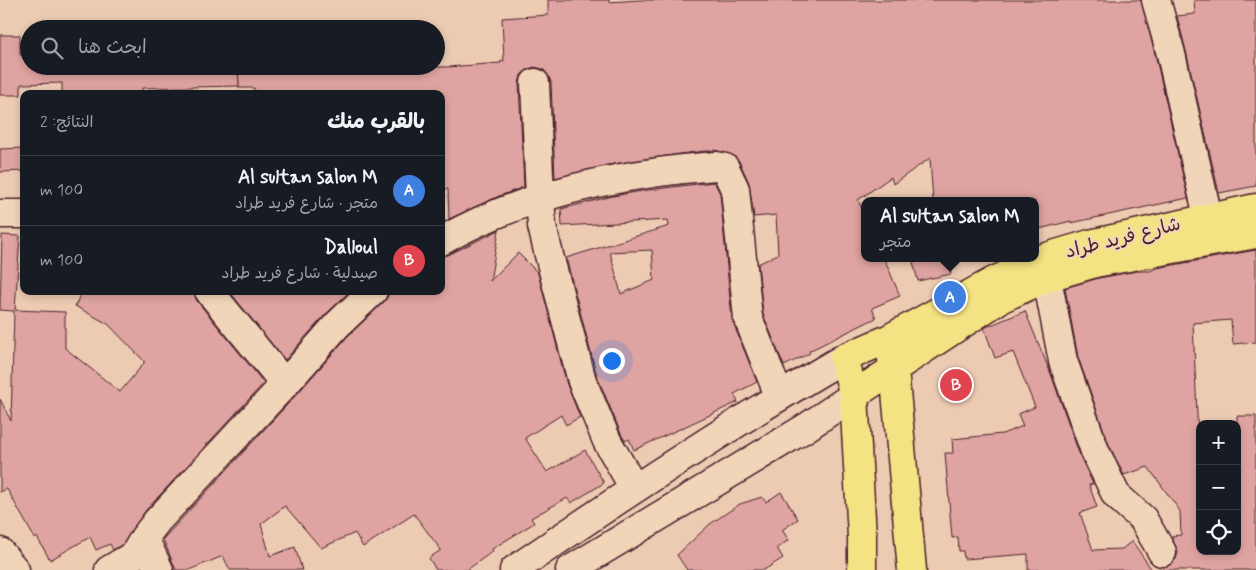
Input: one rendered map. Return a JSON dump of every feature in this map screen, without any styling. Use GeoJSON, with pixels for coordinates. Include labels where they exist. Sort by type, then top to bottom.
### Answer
{"type":"FeatureCollection","features":[{"type":"Feature","properties":{"kind":"main road","name":"شارع فريد طراد"},"geometry":{"type":"LineString","coordinates":[[854,395],[1046,267],[1090,244],[1256,208]]}},
{"type":"Feature","properties":{"kind":"main road","name":"شارع فريد طراد"},"geometry":{"type":"LineString","coordinates":[[844,358],[888,339],[992,282],[1046,267],[1096,262],[1256,234]]}},
{"type":"Feature","properties":{"kind":"main road"},"geometry":{"type":"LineString","coordinates":[[888,339],[894,369],[912,570]]}},
{"type":"Feature","properties":{"kind":"main road"},"geometry":{"type":"LineString","coordinates":[[844,358],[854,395],[862,570]]}},
{"type":"Feature","properties":{"kind":"street"},"geometry":{"type":"LineString","coordinates":[[1156,0],[1171,54],[1208,217]]}},
{"type":"Feature","properties":{"kind":"street"},"geometry":{"type":"LineString","coordinates":[[535,83],[542,226],[549,255],[582,382],[607,441],[634,488]]}},
{"type":"Feature","properties":{"kind":"street"},"geometry":{"type":"LineString","coordinates":[[445,238],[500,211],[540,198],[646,174],[716,166],[725,168],[735,189],[748,318],[778,396]]}},
{"type":"Feature","properties":{"kind":"street"},"geometry":{"type":"LineString","coordinates":[[0,214],[20,214]]}},
{"type":"Feature","properties":{"kind":"street"},"geometry":{"type":"LineString","coordinates":[[1046,267],[1063,361],[1095,451],[1116,495],[1143,520],[1162,552]]}},
{"type":"Feature","properties":{"kind":"street"},"geometry":{"type":"LineString","coordinates":[[211,295],[285,384]]}},
{"type":"Feature","properties":{"kind":"street"},"geometry":{"type":"LineString","coordinates":[[109,570],[134,555],[144,538],[168,508],[285,384],[337,325],[369,295]]}},
{"type":"Feature","properties":{"kind":"street"},"geometry":{"type":"LineString","coordinates":[[514,570],[634,488],[778,396],[844,358]]}},
{"type":"Feature","properties":{"kind":"street"},"geometry":{"type":"LineString","coordinates":[[570,570],[807,427],[854,395]]}},
{"type":"Feature","properties":{"kind":"street"},"geometry":{"type":"LineString","coordinates":[[144,538],[159,570]]}},
{"type":"Feature","properties":{"kind":"street"},"geometry":{"type":"LineString","coordinates":[[0,552],[14,570]]}},
{"type":"Feature","properties":{"kind":"building"},"geometry":{"type":"Polygon","coordinates":[[[548,0],[609,0],[609,2],[640,0],[1141,0],[1188,198],[1039,229],[1039,197],[933,197],[930,158],[893,184],[891,177],[858,200],[861,206],[861,262],[886,262],[900,296],[872,308],[876,318],[809,351],[810,353],[784,366],[763,314],[758,264],[778,254],[776,215],[754,217],[749,183],[739,161],[734,156],[715,150],[679,154],[607,165],[555,178],[551,82],[543,69],[534,67],[521,75],[519,84],[524,187],[499,196],[449,219],[448,189],[445,189],[445,90],[254,90],[254,88],[239,88],[238,75],[445,75],[445,67],[501,63],[501,61],[504,61],[502,18],[548,15],[548,0]]]}},
{"type":"Feature","properties":{"kind":"building"},"geometry":{"type":"Polygon","coordinates":[[[1194,0],[1256,0],[1256,186],[1219,193],[1177,16],[1195,14],[1194,0]]]}},
{"type":"Feature","properties":{"kind":"building"},"geometry":{"type":"Polygon","coordinates":[[[0,35],[20,35],[20,75],[238,75],[239,86],[142,88],[142,90],[62,90],[62,83],[21,84],[20,95],[0,95],[0,35]]]}},
{"type":"Feature","properties":{"kind":"building"},"geometry":{"type":"Polygon","coordinates":[[[20,148],[20,171],[0,172],[0,149],[20,148]]]}},
{"type":"Feature","properties":{"kind":"building"},"geometry":{"type":"Polygon","coordinates":[[[714,182],[720,193],[732,320],[757,382],[734,394],[738,402],[634,450],[629,439],[625,441],[622,436],[597,376],[566,258],[669,226],[668,220],[562,226],[561,209],[613,196],[714,182]],[[652,250],[610,252],[621,294],[654,280],[652,250]]]}},
{"type":"Feature","properties":{"kind":"building"},"geometry":{"type":"Polygon","coordinates":[[[499,230],[490,281],[518,253],[538,273],[567,385],[580,417],[566,425],[561,415],[525,438],[547,472],[585,450],[604,483],[571,503],[567,498],[531,518],[534,523],[492,549],[493,551],[467,570],[436,570],[429,558],[441,550],[414,514],[363,547],[355,533],[321,548],[285,506],[261,524],[270,556],[295,547],[302,570],[230,570],[223,556],[189,570],[176,570],[163,539],[348,336],[384,302],[388,295],[445,295],[445,255],[499,230]]]}},
{"type":"Feature","properties":{"kind":"building"},"geometry":{"type":"Polygon","coordinates":[[[2,235],[20,236],[15,310],[65,312],[65,348],[120,392],[144,361],[108,324],[75,306],[80,295],[195,295],[197,301],[264,383],[146,510],[123,544],[113,550],[110,544],[96,550],[90,537],[50,560],[37,537],[35,539],[7,489],[0,492],[0,399],[11,421],[14,311],[0,310],[2,235]]]}},
{"type":"Feature","properties":{"kind":"building"},"geometry":{"type":"Polygon","coordinates":[[[1256,250],[1256,342],[1233,344],[1231,320],[1193,323],[1197,420],[1196,555],[1241,555],[1241,420],[1237,420],[1237,416],[1256,416],[1256,570],[1163,570],[1163,567],[1170,565],[1176,559],[1178,552],[1171,536],[1181,535],[1180,511],[1148,467],[1124,475],[1109,445],[1078,357],[1065,288],[1099,278],[1137,271],[1150,271],[1157,268],[1256,250]]]}},
{"type":"Feature","properties":{"kind":"building"},"geometry":{"type":"Polygon","coordinates":[[[913,262],[949,262],[951,274],[918,281],[913,262]]]}},
{"type":"Feature","properties":{"kind":"building"},"geometry":{"type":"Polygon","coordinates":[[[232,295],[346,295],[325,315],[285,360],[232,295]]]}},
{"type":"Feature","properties":{"kind":"building"},"geometry":{"type":"Polygon","coordinates":[[[1025,311],[1051,374],[1080,456],[1093,484],[1089,485],[1097,507],[1080,513],[1093,550],[1122,549],[1132,541],[1152,570],[1028,570],[1028,554],[964,559],[963,551],[959,551],[958,537],[952,538],[945,453],[953,453],[952,439],[1002,434],[1023,426],[1018,414],[1035,407],[1013,352],[995,358],[984,328],[1025,311]]]}},
{"type":"Feature","properties":{"kind":"building"},"geometry":{"type":"Polygon","coordinates":[[[781,492],[798,519],[782,530],[789,540],[777,548],[783,558],[764,570],[687,570],[677,555],[710,524],[740,504],[762,497],[766,502],[781,492]]]}},
{"type":"Feature","properties":{"kind":"place","name":"Al sultan salon M"},"geometry":{"type":"Point","coordinates":[950,297]}},
{"type":"Feature","properties":{"kind":"place","name":"Dalloul"},"geometry":{"type":"Point","coordinates":[956,385]}}]}
